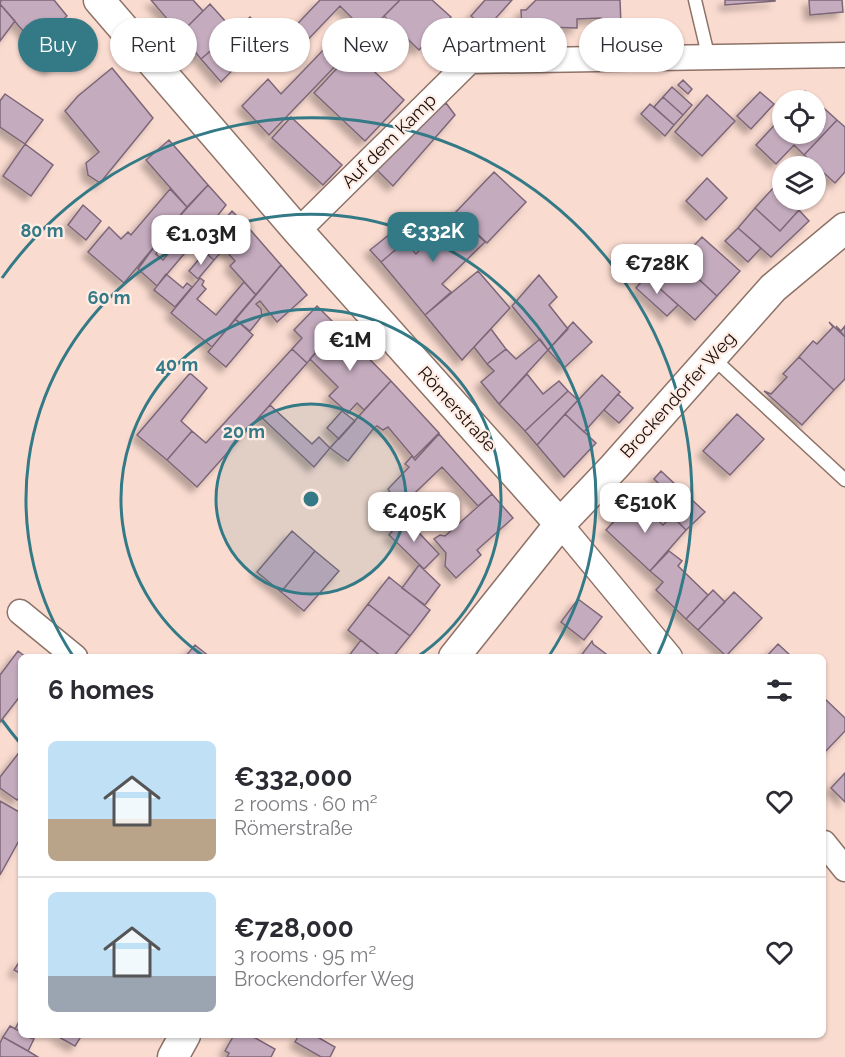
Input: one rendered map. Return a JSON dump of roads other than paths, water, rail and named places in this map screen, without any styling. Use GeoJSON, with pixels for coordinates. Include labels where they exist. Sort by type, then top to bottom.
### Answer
{"type":"FeatureCollection","features":[{"type":"Feature","properties":{"kind":"street","name":"Römerstraße"},"geometry":{"type":"LineString","coordinates":[[99,0],[298,231],[560,524],[668,654]]}},
{"type":"Feature","properties":{"kind":"street","name":"Auf dem Kamp"},"geometry":{"type":"LineString","coordinates":[[298,231],[470,61],[688,56],[709,59],[845,55]]}},
{"type":"Feature","properties":{"kind":"street","name":"Brockendorfer Weg"},"geometry":{"type":"LineString","coordinates":[[456,654],[560,524],[773,288],[845,228]]}},
{"type":"Feature","properties":{"kind":"street"},"geometry":{"type":"LineString","coordinates":[[20,612],[71,654]]}},
{"type":"Feature","properties":{"kind":"street"},"geometry":{"type":"LineString","coordinates":[[826,845],[845,869]]}},
{"type":"Feature","properties":{"kind":"street"},"geometry":{"type":"LineString","coordinates":[[173,1057],[183,1038]]}},
{"type":"Feature","properties":{"kind":"lane"},"geometry":{"type":"LineString","coordinates":[[695,0],[709,59]]}},
{"type":"Feature","properties":{"kind":"lane"},"geometry":{"type":"LineString","coordinates":[[712,357],[845,480]]}}]}
